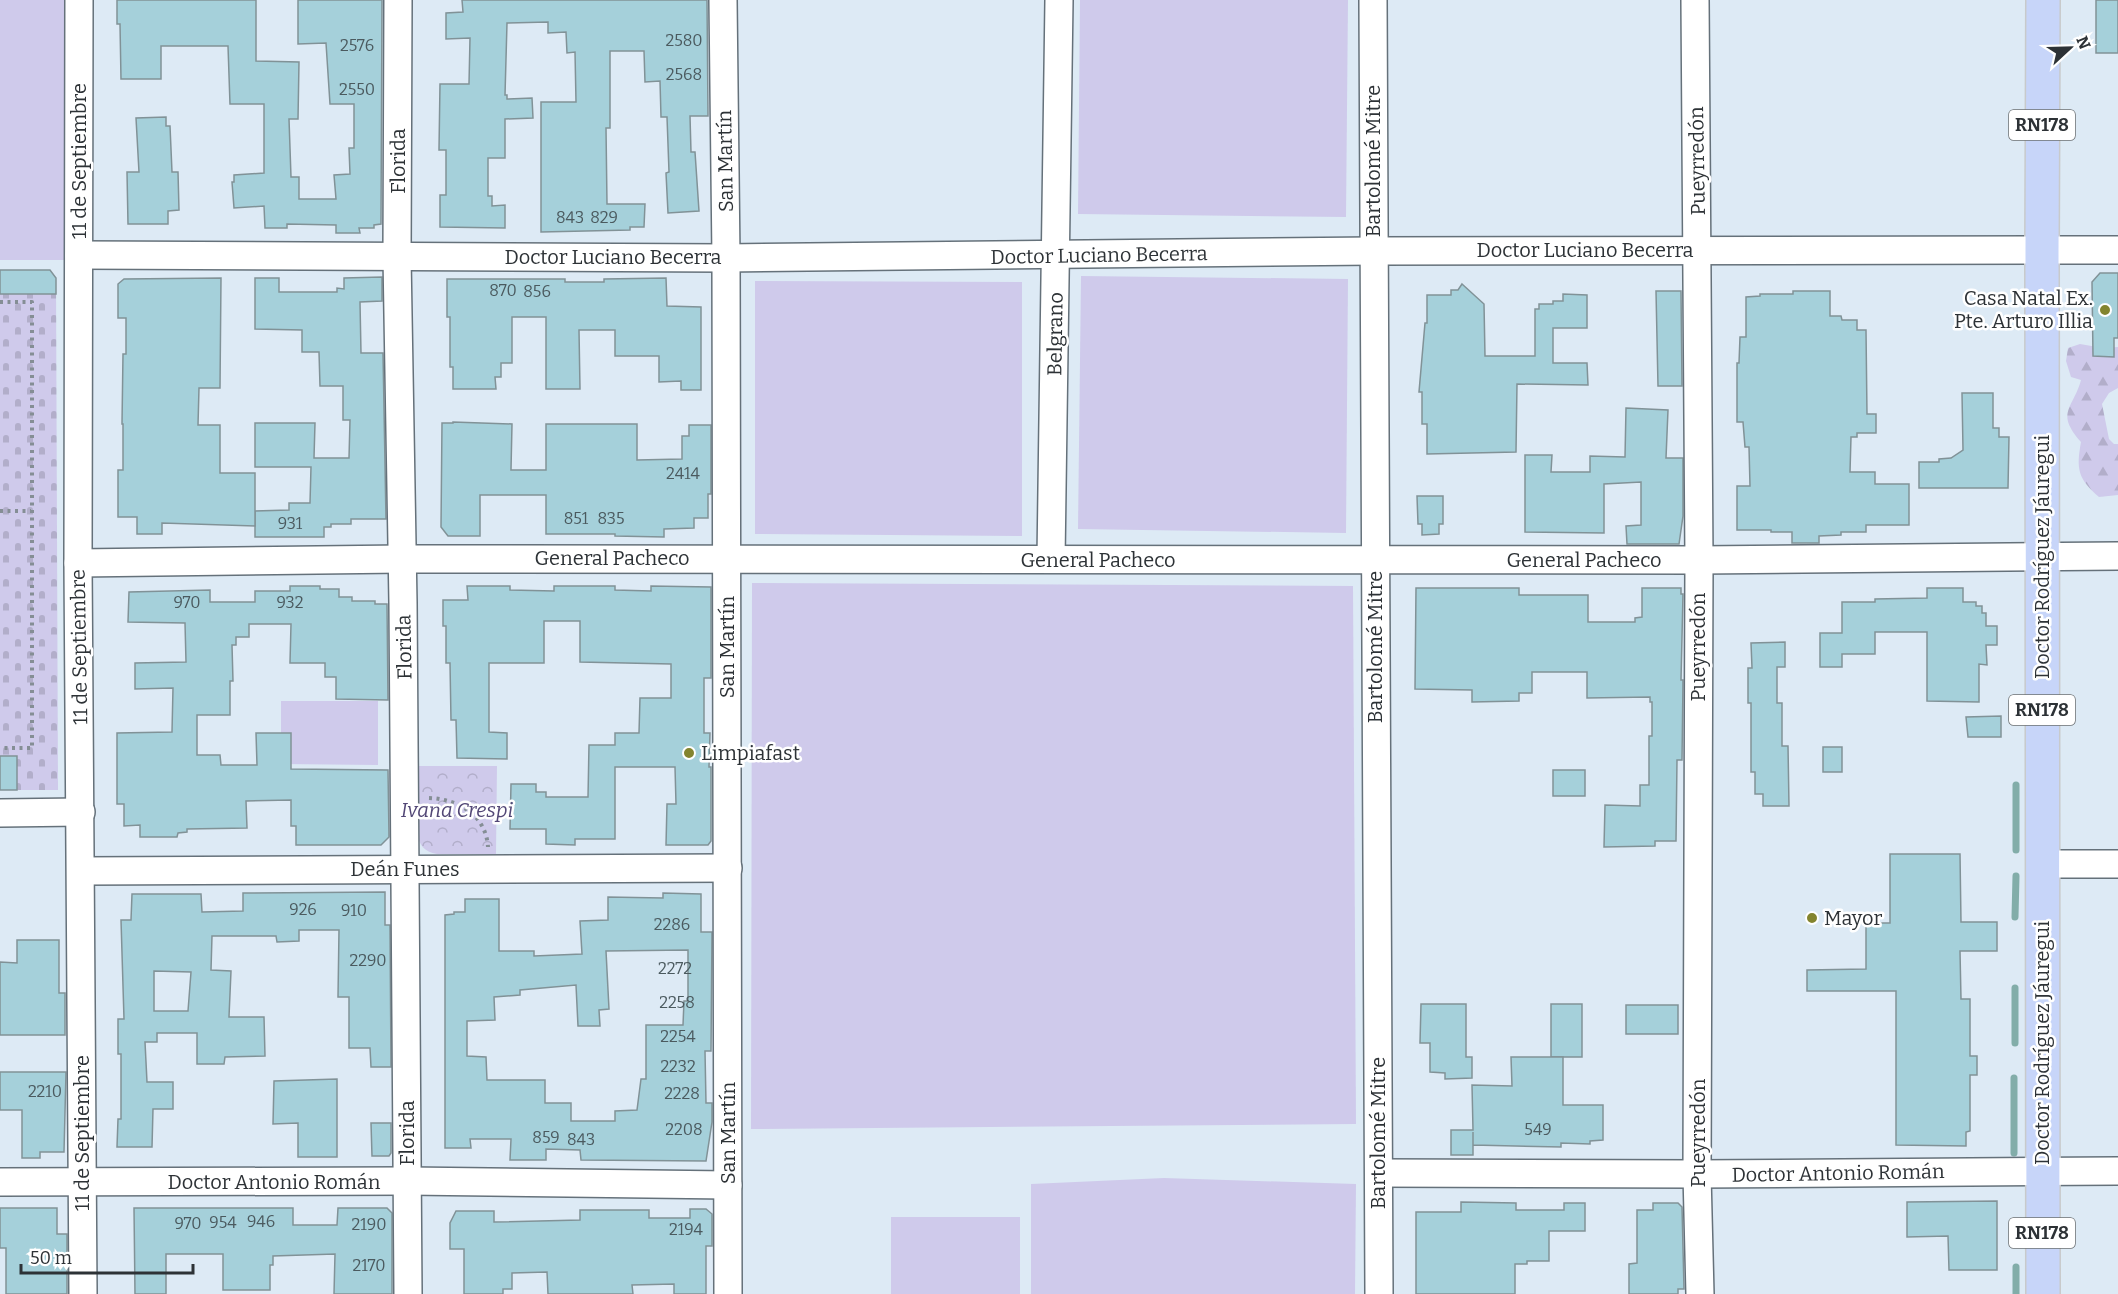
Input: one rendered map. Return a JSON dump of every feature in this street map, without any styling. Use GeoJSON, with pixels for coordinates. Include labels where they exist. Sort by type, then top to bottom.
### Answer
{"type":"FeatureCollection","features":[{"type":"Feature","properties":{"kind":"main road","name":"Doctor Rodríguez Jáuregui"},"geometry":{"type":"LineString","coordinates":[[2043,0],[2043,1294]]}},
{"type":"Feature","properties":{"kind":"street","name":"11 de Septiembre"},"geometry":{"type":"LineString","coordinates":[[79,0],[78,563],[83,1294]]}},
{"type":"Feature","properties":{"kind":"street","name":"Florida"},"geometry":{"type":"LineString","coordinates":[[398,0],[397,257],[403,559],[408,1294]]}},
{"type":"Feature","properties":{"kind":"street","name":"San Martín"},"geometry":{"type":"LineString","coordinates":[[723,0],[726,258],[728,1294]]}},
{"type":"Feature","properties":{"kind":"street","name":"Belgrano"},"geometry":{"type":"LineString","coordinates":[[1051,560],[1059,0]]}},
{"type":"Feature","properties":{"kind":"street","name":"Bartolomé Mitre"},"geometry":{"type":"LineString","coordinates":[[1373,0],[1379,1294]]}},
{"type":"Feature","properties":{"kind":"street","name":"Pueyrredón"},"geometry":{"type":"LineString","coordinates":[[1695,0],[1699,560],[1697,1174],[1700,1294]]}},
{"type":"Feature","properties":{"kind":"street","name":"Doctor Luciano Becerra"},"geometry":{"type":"LineString","coordinates":[[79,255],[726,258],[1374,251],[2118,250]]}},
{"type":"Feature","properties":{"kind":"street","name":"General Pacheco"},"geometry":{"type":"LineString","coordinates":[[78,563],[403,559],[1699,560],[2118,556]]}},
{"type":"Feature","properties":{"kind":"street"},"geometry":{"type":"LineString","coordinates":[[0,813],[81,812]]}},
{"type":"Feature","properties":{"kind":"street"},"geometry":{"type":"LineString","coordinates":[[2042,864],[2118,864]]}},
{"type":"Feature","properties":{"kind":"street","name":"Deán Funes"},"geometry":{"type":"LineString","coordinates":[[81,871],[728,867]]}},
{"type":"Feature","properties":{"kind":"street","name":"Doctor Antonio Román"},"geometry":{"type":"LineString","coordinates":[[1379,1173],[1697,1174],[2118,1171]]}},
{"type":"Feature","properties":{"kind":"street","name":"Doctor Antonio Román"},"geometry":{"type":"LineString","coordinates":[[0,1182],[408,1181],[729,1185]]}},
{"type":"Feature","properties":{"kind":"path"},"geometry":{"type":"LineString","coordinates":[[0,302],[32,302],[32,748],[0,748]]}},
{"type":"Feature","properties":{"kind":"path"},"geometry":{"type":"LineString","coordinates":[[0,511],[31,511]]}},
{"type":"Feature","properties":{"kind":"path"},"geometry":{"type":"LineString","coordinates":[[405,796],[448,800],[469,810],[485,830],[489,868]]}},
{"type":"Feature","properties":{"kind":"green space"},"geometry":{"type":"Polygon","coordinates":[[[0,0],[65,0],[66,260],[0,260],[0,0]]]}},
{"type":"Feature","properties":{"kind":"green space"},"geometry":{"type":"Polygon","coordinates":[[[1080,0],[1348,0],[1346,217],[1078,214],[1080,0]]]}},
{"type":"Feature","properties":{"kind":"green space"},"geometry":{"type":"Polygon","coordinates":[[[0,270],[50,270],[56,278],[58,790],[0,790],[0,270]]]}},
{"type":"Feature","properties":{"kind":"green space"},"geometry":{"type":"Polygon","coordinates":[[[1081,276],[1348,279],[1346,533],[1078,529],[1081,276]]]}},
{"type":"Feature","properties":{"kind":"green space"},"geometry":{"type":"Polygon","coordinates":[[[755,281],[1022,282],[1022,536],[755,534],[755,281]]]}},
{"type":"Feature","properties":{"kind":"green space"},"geometry":{"type":"Polygon","coordinates":[[[2080,344],[2103,348],[2118,347],[2118,388],[2109,393],[2102,404],[2109,439],[2114,444],[2118,444],[2118,495],[2099,497],[2087,485],[2080,473],[2081,442],[2073,432],[2067,417],[2081,380],[2071,377],[2066,361],[2068,348],[2080,344]]]}},
{"type":"Feature","properties":{"kind":"green space"},"geometry":{"type":"Polygon","coordinates":[[[752,583],[1353,586],[1356,1124],[751,1129],[752,583]]]}},
{"type":"Feature","properties":{"kind":"green space"},"geometry":{"type":"Polygon","coordinates":[[[281,701],[378,701],[378,765],[281,764],[281,701]]]}},
{"type":"Feature","properties":{"kind":"green space","name":"Ivana Crespi"},"geometry":{"type":"Polygon","coordinates":[[[417,766],[497,766],[496,854],[437,854],[423,847],[417,832],[417,766]]]}},
{"type":"Feature","properties":{"kind":"green space"},"geometry":{"type":"Polygon","coordinates":[[[1164,1178],[1356,1184],[1355,1294],[1031,1294],[1031,1184],[1164,1178]]]}},
{"type":"Feature","properties":{"kind":"green space"},"geometry":{"type":"Polygon","coordinates":[[[891,1217],[1020,1217],[1020,1294],[891,1294],[891,1217]]]}},
{"type":"Feature","properties":{"kind":"building"},"geometry":{"type":"Polygon","coordinates":[[[117,0],[256,0],[256,61],[299,62],[298,119],[289,119],[291,177],[299,177],[299,199],[336,199],[334,175],[350,174],[349,148],[354,148],[354,104],[330,104],[326,43],[298,44],[298,0],[382,0],[381,224],[374,225],[374,228],[359,228],[360,233],[336,233],[336,225],[287,224],[287,228],[265,228],[264,206],[234,208],[232,182],[234,182],[234,175],[264,173],[264,104],[230,104],[228,46],[161,46],[161,79],[121,79],[117,0]]]}},
{"type":"Feature","properties":{"kind":"building"},"geometry":{"type":"Polygon","coordinates":[[[462,0],[707,0],[708,116],[690,116],[691,152],[695,152],[699,211],[668,213],[667,117],[661,117],[660,81],[645,82],[644,51],[610,51],[610,128],[606,128],[607,204],[645,204],[644,227],[630,227],[630,230],[541,232],[541,102],[576,102],[575,52],[567,53],[566,32],[548,33],[548,22],[507,23],[505,95],[507,99],[532,98],[533,118],[505,119],[505,158],[488,158],[488,196],[492,196],[492,206],[505,205],[505,228],[440,227],[440,195],[446,195],[446,150],[439,150],[440,84],[469,84],[470,38],[446,39],[446,13],[463,12],[462,0]]]}},
{"type":"Feature","properties":{"kind":"building"},"geometry":{"type":"Polygon","coordinates":[[[2096,0],[2118,0],[2118,53],[2096,53],[2096,0]]]}},
{"type":"Feature","properties":{"kind":"building"},"geometry":{"type":"Polygon","coordinates":[[[166,117],[166,126],[170,126],[172,172],[178,172],[179,210],[168,211],[168,224],[128,224],[127,172],[139,172],[136,118],[166,117]]]}},
{"type":"Feature","properties":{"kind":"building"},"geometry":{"type":"Polygon","coordinates":[[[0,270],[50,270],[56,278],[56,294],[0,294],[0,270]]]}},
{"type":"Feature","properties":{"kind":"building","name":"Casa Natal Ex. Pte. Arturo Illia"},"geometry":{"type":"Polygon","coordinates":[[[2100,273],[2118,273],[2118,338],[2114,338],[2114,357],[2093,356],[2092,282],[2100,273]]]}},
{"type":"Feature","properties":{"kind":"building"},"geometry":{"type":"Polygon","coordinates":[[[382,277],[382,301],[360,302],[361,353],[383,353],[386,519],[351,519],[351,524],[331,524],[331,527],[324,527],[324,537],[255,537],[255,511],[289,510],[289,503],[310,503],[311,467],[255,467],[255,423],[315,423],[314,458],[349,458],[350,420],[343,420],[343,386],[320,386],[319,352],[302,352],[302,330],[255,329],[255,278],[279,278],[279,292],[337,292],[337,288],[344,289],[344,278],[382,277]]]}},
{"type":"Feature","properties":{"kind":"building"},"geometry":{"type":"Polygon","coordinates":[[[221,278],[220,388],[199,388],[198,425],[220,425],[220,473],[255,473],[255,526],[162,523],[162,534],[137,534],[137,517],[118,517],[118,470],[123,470],[123,354],[126,354],[126,318],[118,318],[118,284],[124,279],[221,278]]]}},
{"type":"Feature","properties":{"kind":"building"},"geometry":{"type":"Polygon","coordinates":[[[666,278],[667,306],[701,307],[701,390],[681,390],[681,381],[659,382],[659,356],[615,356],[615,330],[579,330],[580,389],[546,389],[546,317],[512,317],[512,363],[501,363],[501,377],[495,377],[496,389],[453,389],[453,367],[450,367],[450,317],[447,317],[447,279],[565,279],[565,282],[604,282],[604,279],[666,278]]]}},
{"type":"Feature","properties":{"kind":"building"},"geometry":{"type":"Polygon","coordinates":[[[1462,284],[1484,304],[1485,356],[1535,356],[1535,309],[1539,309],[1539,304],[1563,301],[1563,294],[1587,295],[1587,328],[1553,328],[1553,363],[1587,363],[1588,385],[1517,384],[1516,452],[1427,454],[1427,424],[1422,424],[1422,392],[1419,392],[1425,323],[1427,323],[1427,295],[1451,295],[1451,290],[1458,290],[1462,284]]]}},
{"type":"Feature","properties":{"kind":"building"},"geometry":{"type":"Polygon","coordinates":[[[1656,291],[1681,291],[1682,386],[1658,386],[1656,291]]]}},
{"type":"Feature","properties":{"kind":"building"},"geometry":{"type":"Polygon","coordinates":[[[1793,291],[1830,291],[1830,316],[1841,316],[1842,320],[1857,320],[1857,330],[1866,330],[1867,414],[1876,414],[1876,433],[1857,433],[1857,437],[1851,437],[1850,472],[1875,472],[1875,484],[1909,484],[1909,525],[1866,525],[1866,532],[1841,532],[1841,535],[1819,536],[1819,543],[1792,543],[1792,532],[1737,530],[1737,486],[1750,486],[1749,447],[1745,447],[1743,422],[1737,422],[1737,363],[1739,363],[1740,337],[1746,337],[1746,297],[1760,296],[1760,294],[1793,294],[1793,291]]]}},
{"type":"Feature","properties":{"kind":"building"},"geometry":{"type":"Polygon","coordinates":[[[1962,393],[1993,393],[1993,428],[1999,428],[1999,437],[2009,437],[2008,488],[1919,488],[1919,462],[1939,462],[1939,459],[1951,458],[1963,450],[1962,393]]]}},
{"type":"Feature","properties":{"kind":"building"},"geometry":{"type":"Polygon","coordinates":[[[1626,408],[1668,410],[1666,458],[1683,458],[1683,516],[1679,544],[1627,544],[1626,526],[1641,525],[1641,482],[1604,484],[1604,533],[1525,532],[1525,455],[1552,455],[1551,472],[1590,472],[1590,456],[1625,457],[1626,408]]]}},
{"type":"Feature","properties":{"kind":"building"},"geometry":{"type":"Polygon","coordinates":[[[442,423],[512,424],[511,470],[546,470],[546,424],[637,424],[637,460],[682,459],[682,436],[689,436],[689,425],[711,425],[711,494],[708,494],[708,518],[694,518],[694,528],[664,529],[664,537],[546,534],[546,495],[480,495],[480,536],[448,536],[441,527],[442,423]]]}},
{"type":"Feature","properties":{"kind":"building"},"geometry":{"type":"Polygon","coordinates":[[[1417,496],[1443,496],[1443,524],[1439,524],[1439,534],[1422,535],[1422,524],[1418,524],[1417,496]]]}},
{"type":"Feature","properties":{"kind":"building"},"geometry":{"type":"Polygon","coordinates":[[[290,586],[320,586],[320,589],[339,589],[339,597],[352,597],[352,601],[375,601],[375,604],[387,604],[388,700],[336,699],[336,677],[325,677],[325,663],[290,663],[291,624],[249,624],[249,637],[236,637],[236,645],[232,645],[233,681],[230,681],[230,715],[197,715],[197,755],[220,755],[221,765],[257,765],[256,733],[291,733],[291,769],[388,770],[389,837],[381,845],[296,845],[296,826],[291,826],[291,800],[246,801],[247,828],[187,829],[187,832],[178,833],[177,837],[140,837],[140,825],[124,826],[124,804],[117,804],[117,733],[172,732],[173,688],[135,689],[135,663],[186,662],[185,623],[128,622],[129,592],[210,590],[210,602],[255,602],[255,591],[290,591],[290,586]]]}},
{"type":"Feature","properties":{"kind":"building"},"geometry":{"type":"Polygon","coordinates":[[[467,586],[510,586],[510,590],[554,591],[554,586],[615,586],[615,590],[651,591],[651,586],[711,587],[711,678],[704,678],[704,733],[710,733],[709,767],[711,767],[711,841],[708,845],[666,845],[667,804],[676,804],[675,767],[615,767],[615,839],[575,839],[575,845],[546,844],[546,829],[510,829],[511,784],[536,784],[536,792],[546,792],[546,797],[588,797],[589,745],[615,745],[615,733],[639,733],[640,698],[671,698],[671,664],[580,662],[580,621],[544,621],[544,663],[489,663],[489,732],[507,733],[507,759],[457,758],[456,720],[451,720],[450,663],[446,663],[443,600],[468,600],[467,586]]]}},
{"type":"Feature","properties":{"kind":"building"},"geometry":{"type":"Polygon","coordinates":[[[1416,588],[1519,588],[1519,595],[1588,595],[1588,622],[1635,622],[1635,618],[1642,617],[1642,588],[1681,588],[1681,594],[1683,594],[1682,760],[1677,760],[1676,841],[1655,841],[1655,846],[1604,847],[1605,805],[1640,806],[1640,785],[1649,785],[1649,736],[1652,736],[1650,697],[1587,698],[1587,672],[1532,672],[1532,693],[1519,693],[1519,701],[1472,702],[1472,690],[1415,689],[1416,588]]]}},
{"type":"Feature","properties":{"kind":"building"},"geometry":{"type":"Polygon","coordinates":[[[1927,588],[1963,588],[1963,602],[1976,602],[1976,606],[1982,606],[1982,613],[1986,613],[1986,626],[1997,626],[1997,645],[1986,645],[1987,665],[1979,664],[1979,702],[1927,701],[1927,632],[1875,632],[1875,654],[1842,654],[1842,667],[1820,667],[1820,633],[1842,633],[1842,602],[1927,598],[1927,588]]]}},
{"type":"Feature","properties":{"kind":"building"},"geometry":{"type":"Polygon","coordinates":[[[1785,642],[1785,667],[1777,667],[1777,703],[1782,703],[1782,746],[1788,746],[1789,806],[1763,806],[1763,794],[1755,794],[1755,772],[1751,772],[1751,703],[1748,703],[1748,668],[1752,668],[1751,643],[1785,642]]]}},
{"type":"Feature","properties":{"kind":"building"},"geometry":{"type":"Polygon","coordinates":[[[2001,716],[2001,737],[1968,737],[1966,717],[2001,716]]]}},
{"type":"Feature","properties":{"kind":"building"},"geometry":{"type":"Polygon","coordinates":[[[1823,747],[1842,747],[1842,772],[1823,772],[1823,747]]]}},
{"type":"Feature","properties":{"kind":"building"},"geometry":{"type":"Polygon","coordinates":[[[0,756],[17,756],[17,790],[0,790],[0,756]]]}},
{"type":"Feature","properties":{"kind":"building"},"geometry":{"type":"Polygon","coordinates":[[[1553,770],[1585,770],[1585,796],[1553,796],[1553,770]]]}},
{"type":"Feature","properties":{"kind":"building"},"geometry":{"type":"Polygon","coordinates":[[[1890,854],[1960,854],[1961,922],[1997,922],[1997,951],[1960,951],[1961,999],[1970,999],[1970,1056],[1977,1056],[1977,1075],[1970,1075],[1970,1131],[1966,1132],[1966,1146],[1896,1145],[1896,991],[1807,991],[1807,970],[1866,969],[1866,923],[1890,923],[1890,854]]]}},
{"type":"Feature","properties":{"kind":"building"},"geometry":{"type":"Polygon","coordinates":[[[385,892],[385,925],[390,925],[391,1067],[371,1067],[370,1048],[349,1048],[349,997],[338,997],[339,930],[299,930],[299,941],[277,942],[276,936],[212,936],[211,970],[231,971],[229,1017],[264,1017],[265,1056],[225,1057],[224,1064],[197,1064],[197,1033],[157,1033],[157,1042],[145,1042],[147,1082],[173,1082],[173,1109],[153,1109],[152,1147],[117,1147],[118,1119],[121,1119],[121,1054],[118,1054],[118,1019],[124,1019],[121,920],[131,920],[132,894],[201,894],[202,912],[243,911],[243,893],[385,892]],[[154,971],[154,1011],[188,1011],[191,972],[154,971]]]}},
{"type":"Feature","properties":{"kind":"building"},"geometry":{"type":"Polygon","coordinates":[[[663,893],[701,894],[701,932],[712,932],[711,1051],[705,1051],[706,1103],[712,1103],[712,1122],[706,1161],[581,1160],[580,1150],[546,1149],[546,1160],[510,1160],[511,1139],[470,1139],[471,1148],[445,1148],[445,915],[465,912],[465,899],[499,899],[499,951],[534,951],[534,956],[582,954],[580,921],[608,920],[608,897],[663,898],[663,893]],[[688,950],[606,951],[609,1009],[599,1010],[600,1026],[578,1026],[576,985],[520,990],[520,995],[494,997],[495,1020],[467,1021],[467,1056],[486,1057],[487,1080],[545,1080],[545,1103],[571,1103],[571,1121],[615,1121],[615,1111],[637,1110],[641,1079],[646,1079],[646,1025],[683,1025],[684,1001],[688,1001],[688,950]]]}},
{"type":"Feature","properties":{"kind":"building"},"geometry":{"type":"Polygon","coordinates":[[[17,940],[59,940],[59,993],[65,993],[65,1035],[0,1035],[0,962],[17,963],[17,940]]]}},
{"type":"Feature","properties":{"kind":"building"},"geometry":{"type":"Polygon","coordinates":[[[1421,1004],[1466,1004],[1466,1057],[1472,1057],[1472,1078],[1445,1079],[1445,1073],[1430,1072],[1430,1043],[1420,1043],[1421,1004]]]}},
{"type":"Feature","properties":{"kind":"building"},"geometry":{"type":"Polygon","coordinates":[[[1551,1004],[1582,1004],[1582,1057],[1551,1057],[1551,1004]]]}},
{"type":"Feature","properties":{"kind":"building"},"geometry":{"type":"Polygon","coordinates":[[[1626,1005],[1678,1005],[1678,1034],[1626,1034],[1626,1005]]]}},
{"type":"Feature","properties":{"kind":"building"},"geometry":{"type":"Polygon","coordinates":[[[1511,1057],[1563,1057],[1563,1105],[1603,1105],[1603,1140],[1590,1141],[1590,1144],[1561,1143],[1561,1147],[1473,1145],[1473,1155],[1451,1155],[1451,1130],[1473,1130],[1472,1085],[1512,1086],[1511,1057]]]}},
{"type":"Feature","properties":{"kind":"building"},"geometry":{"type":"Polygon","coordinates":[[[0,1072],[66,1072],[64,1152],[40,1152],[40,1158],[22,1158],[22,1110],[0,1110],[0,1072]]]}},
{"type":"Feature","properties":{"kind":"building"},"geometry":{"type":"Polygon","coordinates":[[[337,1079],[337,1157],[298,1157],[298,1123],[273,1124],[274,1081],[337,1079]]]}},
{"type":"Feature","properties":{"kind":"building"},"geometry":{"type":"Polygon","coordinates":[[[371,1123],[391,1123],[391,1153],[389,1156],[372,1156],[371,1123]]]}},
{"type":"Feature","properties":{"kind":"building"},"geometry":{"type":"Polygon","coordinates":[[[1997,1201],[1997,1270],[1949,1270],[1948,1236],[1907,1237],[1907,1202],[1997,1201]]]}},
{"type":"Feature","properties":{"kind":"building"},"geometry":{"type":"Polygon","coordinates":[[[1461,1202],[1516,1203],[1516,1210],[1564,1210],[1564,1203],[1585,1203],[1585,1231],[1549,1231],[1549,1261],[1527,1261],[1527,1264],[1515,1264],[1515,1294],[1416,1294],[1416,1212],[1461,1212],[1461,1202]]]}},
{"type":"Feature","properties":{"kind":"building"},"geometry":{"type":"Polygon","coordinates":[[[1653,1203],[1678,1203],[1682,1207],[1684,1289],[1678,1289],[1678,1294],[1629,1294],[1629,1264],[1637,1263],[1637,1210],[1653,1210],[1653,1203]]]}},
{"type":"Feature","properties":{"kind":"building"},"geometry":{"type":"Polygon","coordinates":[[[0,1208],[57,1208],[57,1234],[67,1234],[67,1294],[6,1294],[6,1248],[0,1248],[0,1208]]]}},
{"type":"Feature","properties":{"kind":"building"},"geometry":{"type":"Polygon","coordinates":[[[134,1208],[293,1208],[293,1225],[337,1225],[338,1208],[387,1208],[392,1213],[392,1294],[334,1294],[335,1254],[273,1256],[273,1265],[270,1265],[270,1290],[223,1290],[223,1254],[166,1254],[166,1294],[135,1294],[134,1208]]]}},
{"type":"Feature","properties":{"kind":"building"},"geometry":{"type":"Polygon","coordinates":[[[690,1209],[706,1209],[712,1214],[712,1246],[706,1246],[706,1294],[674,1294],[674,1284],[632,1285],[633,1294],[548,1294],[547,1272],[512,1273],[512,1289],[503,1289],[503,1294],[464,1294],[464,1249],[450,1249],[450,1223],[456,1211],[494,1211],[494,1222],[580,1220],[580,1210],[649,1210],[649,1218],[690,1218],[690,1209]]]}},
{"type":"Feature","properties":{"kind":"waterway"},"geometry":{"type":"LineString","coordinates":[[2016,785],[2016,850]]}},
{"type":"Feature","properties":{"kind":"waterway"},"geometry":{"type":"LineString","coordinates":[[2015,917],[2016,876]]}},
{"type":"Feature","properties":{"kind":"waterway"},"geometry":{"type":"LineString","coordinates":[[2015,988],[2015,1043]]}},
{"type":"Feature","properties":{"kind":"waterway"},"geometry":{"type":"LineString","coordinates":[[2014,1078],[2014,1153]]}},
{"type":"Feature","properties":{"kind":"waterway"},"geometry":{"type":"LineString","coordinates":[[2016,1267],[2016,1294]]}},
{"type":"Feature","properties":{"kind":"place","name":"Casa Natal Ex. Pte. Arturo Illia"},"geometry":{"type":"Point","coordinates":[2105,310]}},
{"type":"Feature","properties":{"kind":"place","name":"Limpiafast"},"geometry":{"type":"Point","coordinates":[689,753]}},
{"type":"Feature","properties":{"kind":"place","name":"Mayor"},"geometry":{"type":"Point","coordinates":[1812,918]}}]}
